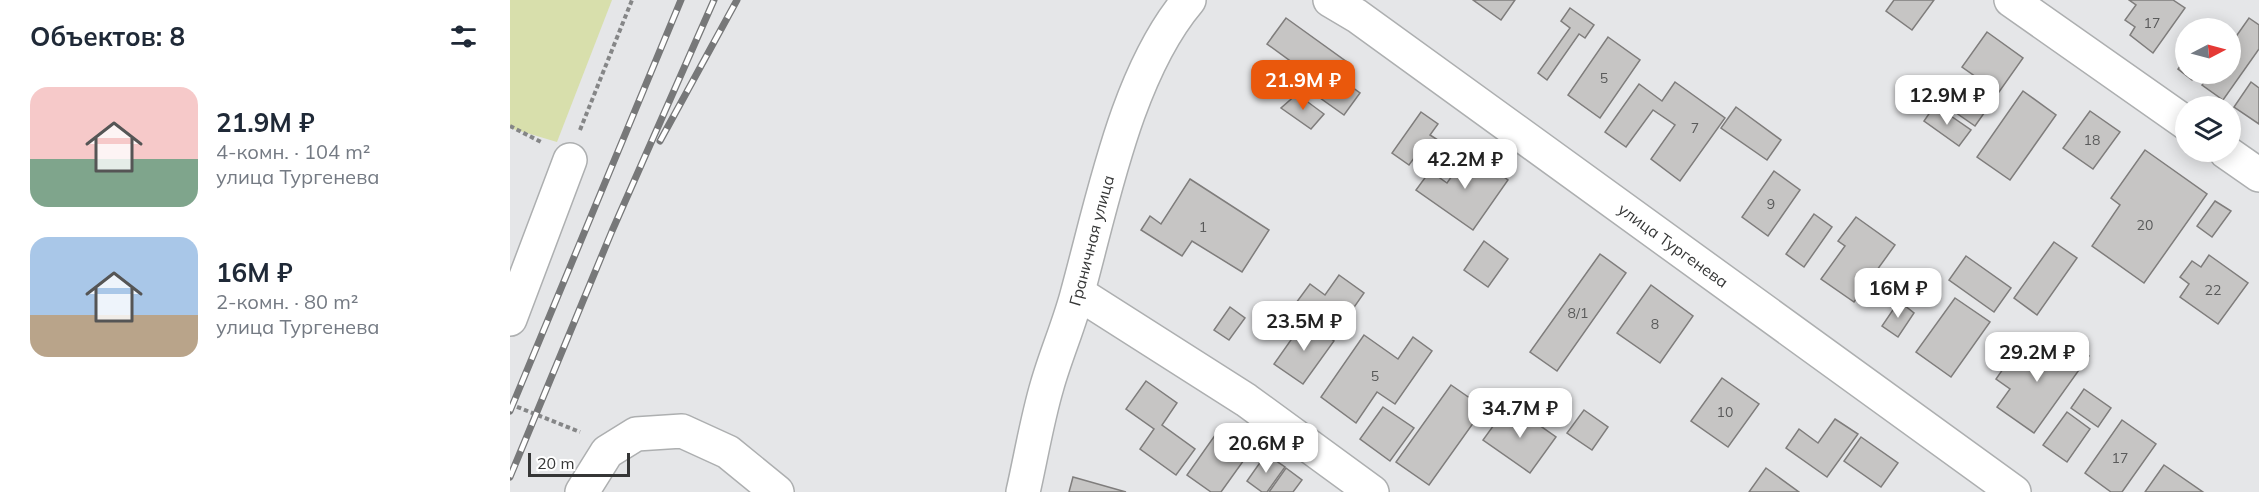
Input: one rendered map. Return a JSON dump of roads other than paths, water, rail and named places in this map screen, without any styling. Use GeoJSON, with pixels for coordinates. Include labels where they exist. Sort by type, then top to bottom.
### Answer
{"type":"FeatureCollection","features":[{"type":"Feature","properties":{"kind":"street","name":"Граничная улица"},"geometry":{"type":"LineString","coordinates":[[1023,492],[1047,386],[1078,293],[1097,215],[1136,95],[1173,19],[1189,0]]}},
{"type":"Feature","properties":{"kind":"street","name":"улица Тургенева"},"geometry":{"type":"LineString","coordinates":[[1330,0],[1367,23],[2014,492]]}},
{"type":"Feature","properties":{"kind":"street"},"geometry":{"type":"LineString","coordinates":[[2011,0],[2175,115]]}},
{"type":"Feature","properties":{"kind":"street"},"geometry":{"type":"LineString","coordinates":[[510,319],[570,160]]}},
{"type":"Feature","properties":{"kind":"street"},"geometry":{"type":"LineString","coordinates":[[2240,162],[2259,175]]}},
{"type":"Feature","properties":{"kind":"street"},"geometry":{"type":"LineString","coordinates":[[1078,293],[1246,400],[1372,492]]}},
{"type":"Feature","properties":{"kind":"street"},"geometry":{"type":"LineString","coordinates":[[582,492],[607,452],[636,434],[682,431],[728,452],[777,492]]}},
{"type":"Feature","properties":{"kind":"railway"},"geometry":{"type":"LineString","coordinates":[[510,411],[681,0]]}},
{"type":"Feature","properties":{"kind":"railway"},"geometry":{"type":"LineString","coordinates":[[510,477],[612,231],[714,0]]}},
{"type":"Feature","properties":{"kind":"railway"},"geometry":{"type":"LineString","coordinates":[[660,141],[737,0]]}}]}
